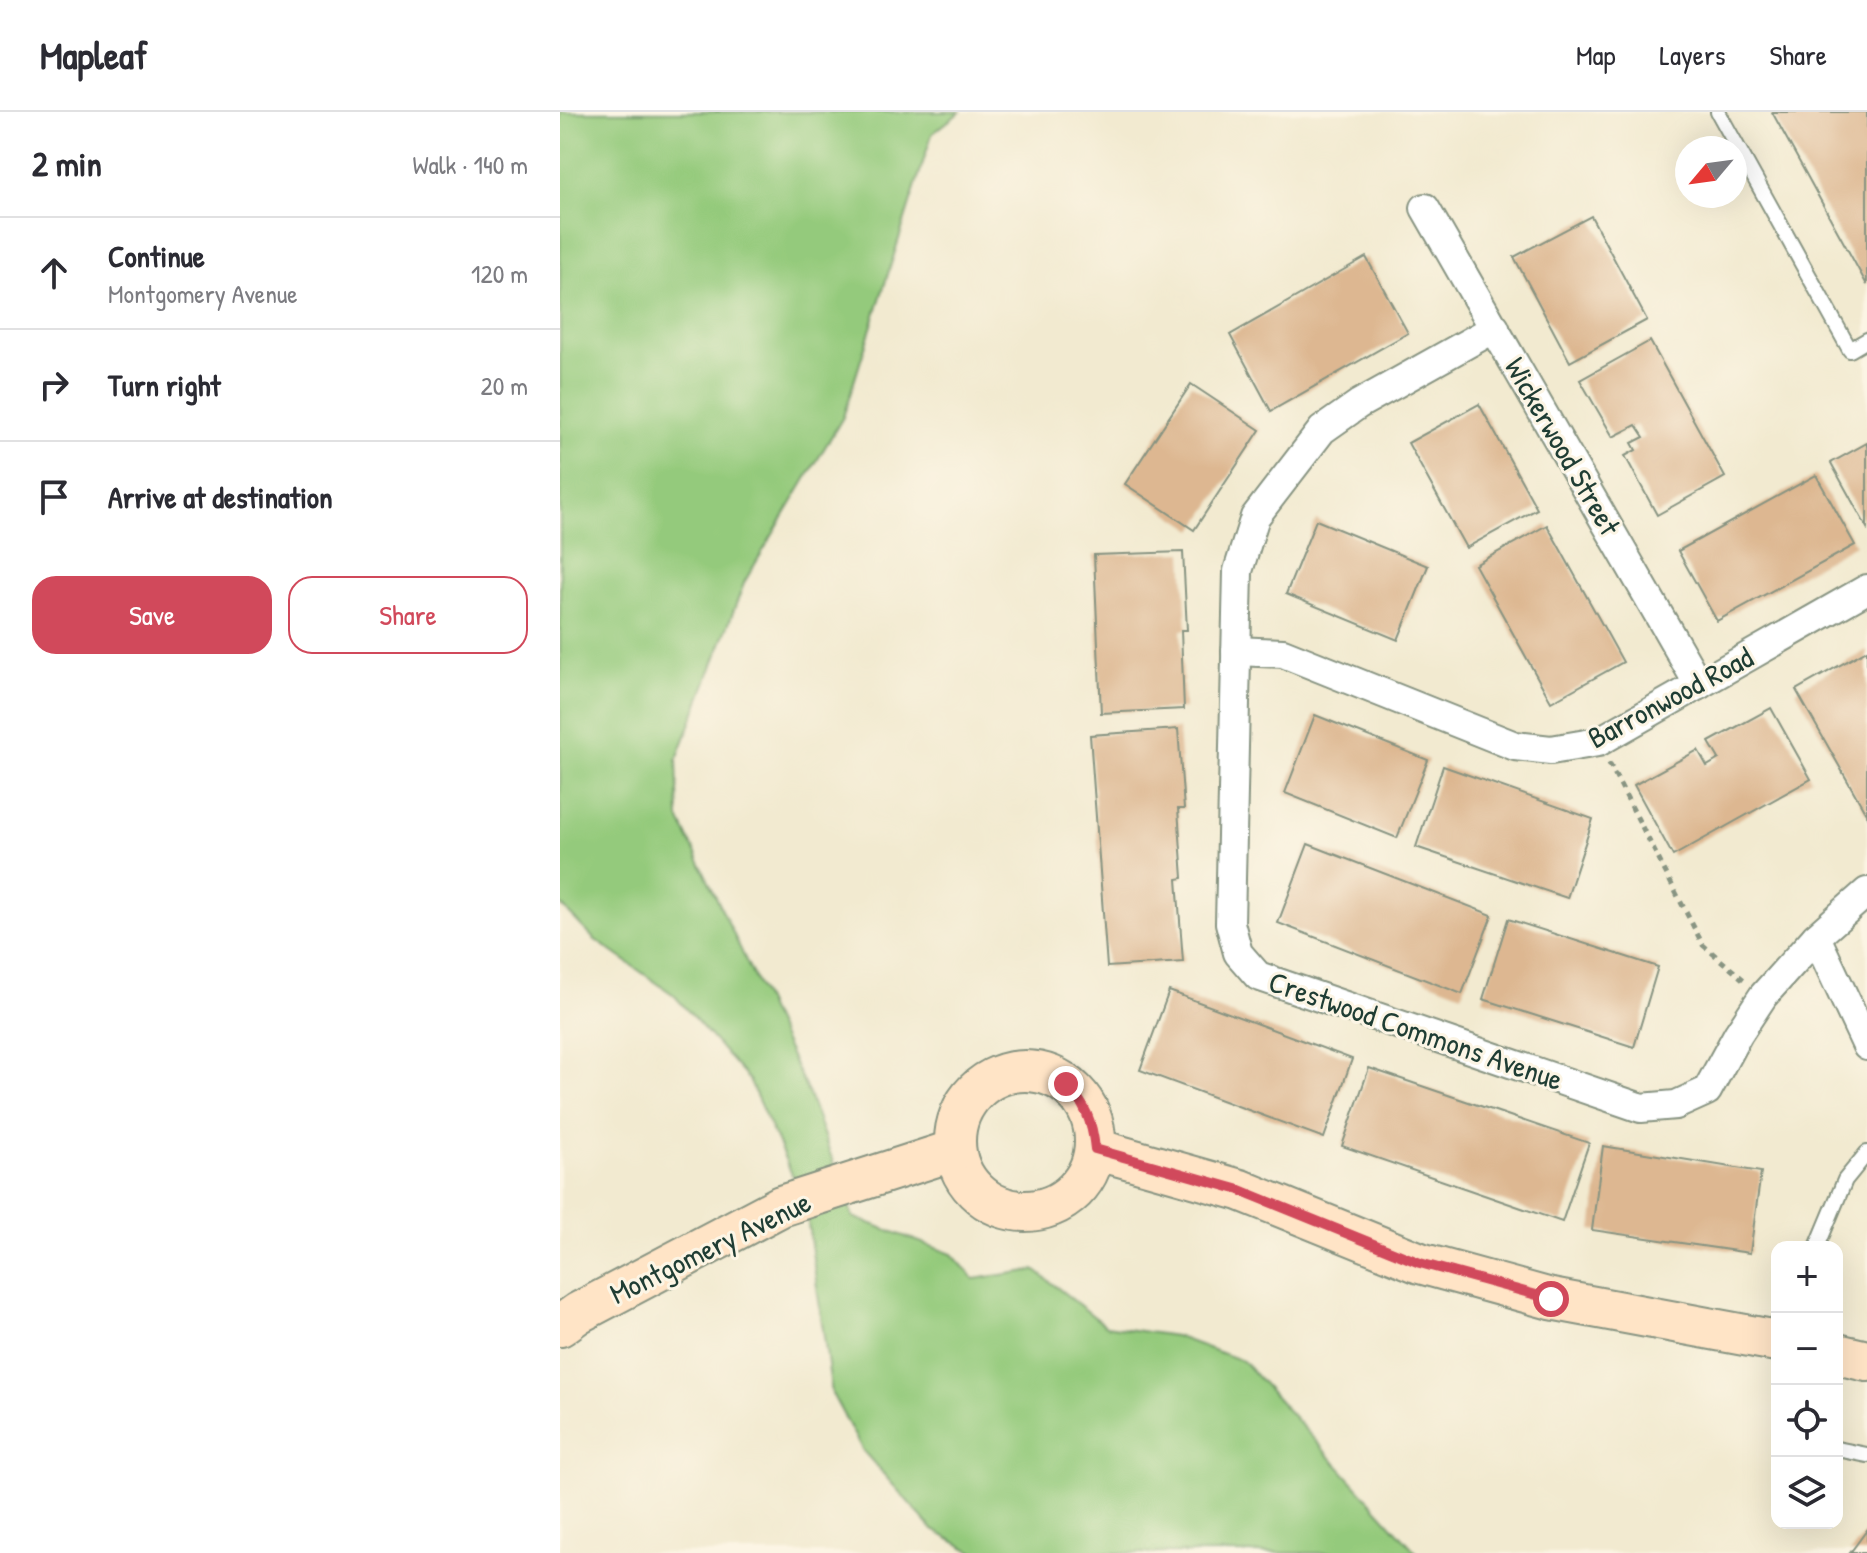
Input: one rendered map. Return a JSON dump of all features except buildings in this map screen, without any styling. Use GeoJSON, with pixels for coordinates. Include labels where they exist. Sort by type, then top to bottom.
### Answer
{"type":"FeatureCollection","features":[{"type":"Feature","properties":{"kind":"street","name":"Wickerwood Street"},"geometry":{"type":"LineString","coordinates":[[1425,208],[1699,685]]}},
{"type":"Feature","properties":{"kind":"street","name":"Crestwood Commons Avenue"},"geometry":{"type":"LineString","coordinates":[[1495,328],[1359,404],[1322,430],[1255,517],[1238,571],[1230,923],[1238,953],[1258,976],[1641,1108],[1676,1105],[1707,1091],[1763,996],[1816,937],[1867,892]]}},
{"type":"Feature","properties":{"kind":"street","name":"Barronwood Road"},"geometry":{"type":"LineString","coordinates":[[1236,651],[1283,653],[1515,746],[1551,750],[1598,742],[1867,589]]}},
{"type":"Feature","properties":{"kind":"street"},"geometry":{"type":"LineString","coordinates":[[1816,937],[1867,1046]]}},
{"type":"Feature","properties":{"kind":"street"},"geometry":{"type":"LineString","coordinates":[[1005,1073],[1044,1073],[1066,1084],[1083,1102],[1093,1124],[1095,1149],[1091,1165],[1078,1186],[1060,1202],[1037,1210],[998,1206],[978,1193],[963,1174],[955,1150],[956,1125],[966,1102],[983,1084],[1005,1073]]}},
{"type":"Feature","properties":{"kind":"street"},"geometry":{"type":"LineString","coordinates":[[1095,1149],[1240,1190],[1420,1263],[1551,1299],[1771,1340]]}},
{"type":"Feature","properties":{"kind":"street","name":"Montgomery Avenue"},"geometry":{"type":"LineString","coordinates":[[560,1326],[578,1313],[781,1206],[955,1150]]}},
{"type":"Feature","properties":{"kind":"street"},"geometry":{"type":"LineString","coordinates":[[1843,1355],[1867,1361]]}},
{"type":"Feature","properties":{"kind":"lane"},"geometry":{"type":"LineString","coordinates":[[1718,112],[1850,350],[1867,340]]}},
{"type":"Feature","properties":{"kind":"lane"},"geometry":{"type":"LineString","coordinates":[[1820,1241],[1845,1180],[1867,1153]]}},
{"type":"Feature","properties":{"kind":"lane"},"geometry":{"type":"LineString","coordinates":[[1843,1450],[1867,1455]]}},
{"type":"Feature","properties":{"kind":"path"},"geometry":{"type":"LineString","coordinates":[[1598,742],[1703,945],[1763,996]]}},
{"type":"Feature","properties":{"kind":"green space"},"geometry":{"type":"Polygon","coordinates":[[[560,112],[960,112],[932,134],[843,417],[745,581],[677,759],[679,818],[809,1095],[853,1217],[952,1254],[974,1279],[1035,1270],[1106,1326],[1175,1336],[1243,1361],[1417,1553],[975,1553],[933,1530],[863,1451],[832,1394],[807,1216],[801,1194],[749,1080],[674,995],[594,939],[560,904],[560,112]]]}},
{"type":"Feature","properties":{"kind":"route"},"geometry":{"type":"LineString","coordinates":[[1066,1084],[1083,1102],[1093,1124],[1095,1149],[1240,1190],[1420,1263],[1551,1299]]}}]}
